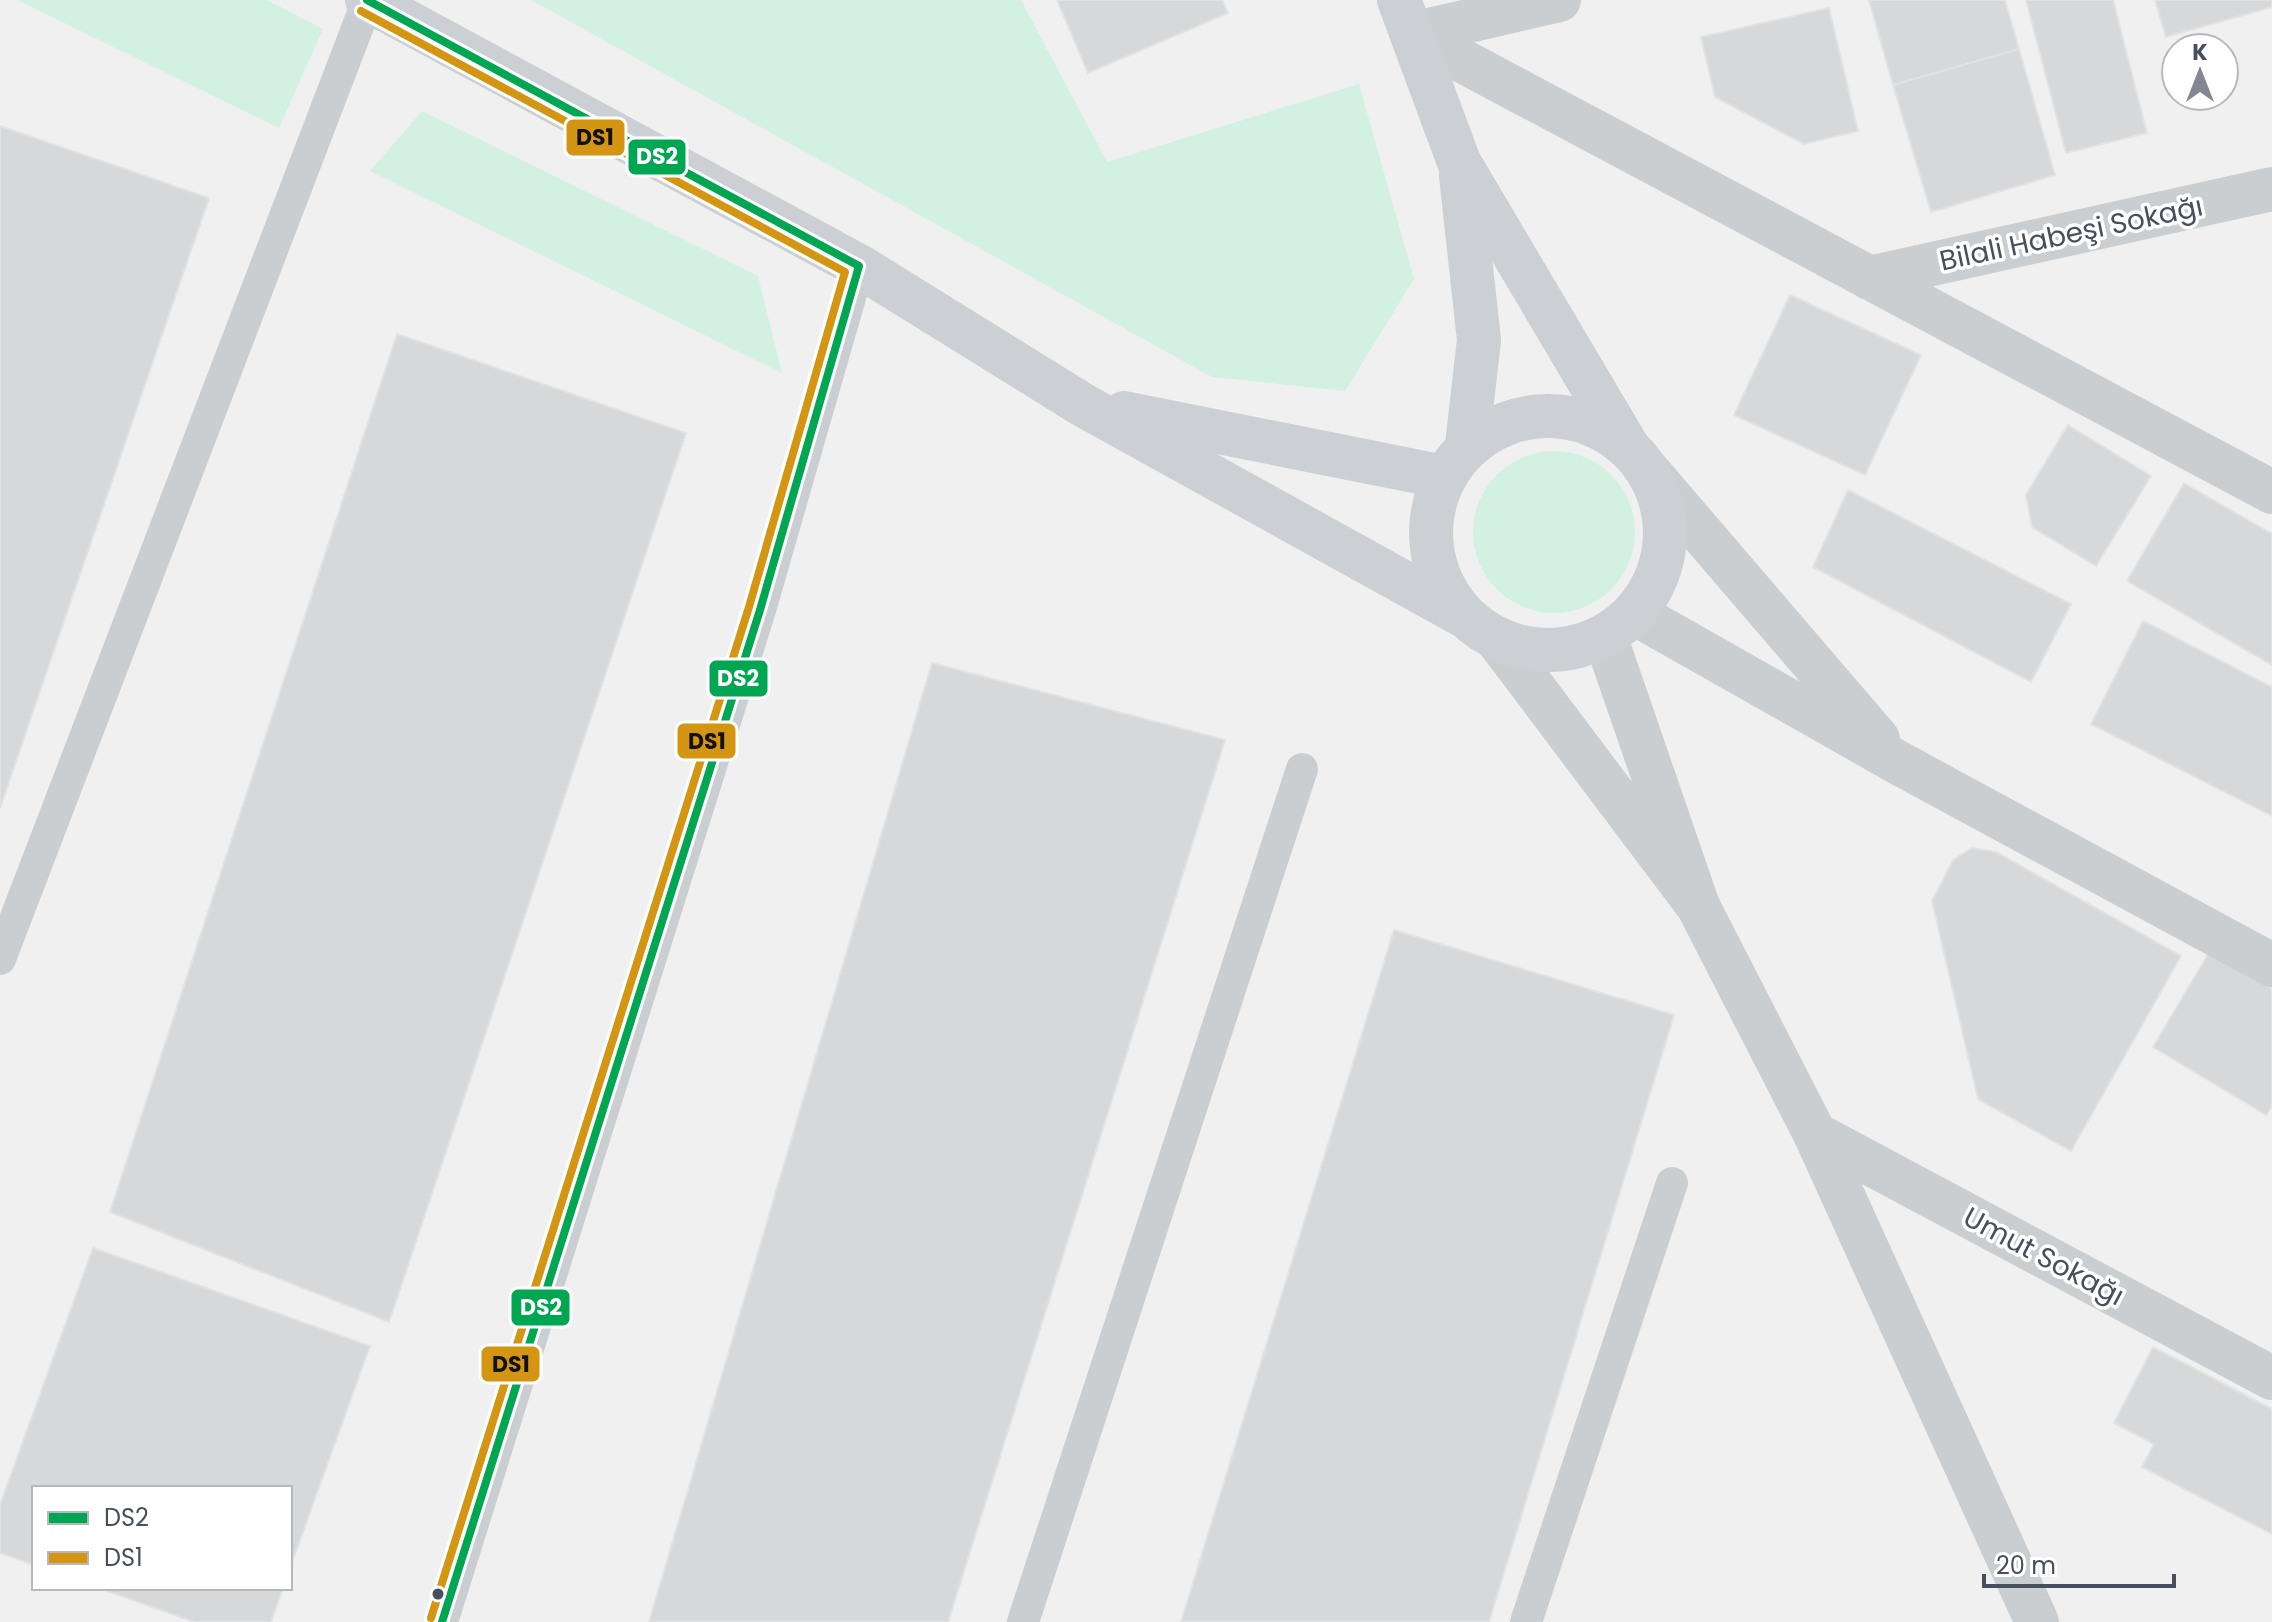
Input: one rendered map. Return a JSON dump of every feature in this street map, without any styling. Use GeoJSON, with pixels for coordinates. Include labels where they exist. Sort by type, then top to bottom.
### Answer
{"type":"FeatureCollection","features":[{"type":"Feature","properties":{"kind":"main road"},"geometry":{"type":"LineString","coordinates":[[368,0],[859,266],[1083,405],[1481,628],[1532,650],[1570,649],[1620,625],[1656,581],[1666,544],[1663,505],[1459,162],[1405,17]]}},
{"type":"Feature","properties":{"kind":"main road"},"geometry":{"type":"LineString","coordinates":[[1459,162],[1479,340],[1456,461],[1432,513],[1431,551],[1443,587],[1481,628]]}},
{"type":"Feature","properties":{"kind":"main road"},"geometry":{"type":"LineString","coordinates":[[1083,405],[1456,461]]}},
{"type":"Feature","properties":{"kind":"main road"},"geometry":{"type":"LineString","coordinates":[[1456,461],[1495,426],[1529,416],[1563,416],[1597,425],[1637,457]]}},
{"type":"Feature","properties":{"kind":"street"},"geometry":{"type":"LineString","coordinates":[[1405,17],[1559,0]]}},
{"type":"Feature","properties":{"kind":"street"},"geometry":{"type":"LineString","coordinates":[[1405,17],[1869,278],[2272,492]]}},
{"type":"Feature","properties":{"kind":"street","name":"Bilali Habeşi Sokağı"},"geometry":{"type":"LineString","coordinates":[[1869,278],[2272,189]]}},
{"type":"Feature","properties":{"kind":"street"},"geometry":{"type":"LineString","coordinates":[[1637,457],[1897,762]]}},
{"type":"Feature","properties":{"kind":"street"},"geometry":{"type":"LineString","coordinates":[[1620,625],[1698,906]]}},
{"type":"Feature","properties":{"kind":"street"},"geometry":{"type":"LineString","coordinates":[[1620,625],[1897,762],[2272,965]]}},
{"type":"Feature","properties":{"kind":"street"},"geometry":{"type":"LineString","coordinates":[[1481,628],[1698,906],[1815,1134],[2037,1622]]}},
{"type":"Feature","properties":{"kind":"street","name":"Umut Sokağı"},"geometry":{"type":"LineString","coordinates":[[1815,1134],[2272,1378]]}},
{"type":"Feature","properties":{"kind":"lane"},"geometry":{"type":"LineString","coordinates":[[0,959],[368,0]]}},
{"type":"Feature","properties":{"kind":"lane"},"geometry":{"type":"LineString","coordinates":[[442,1622],[760,610],[859,266]]}},
{"type":"Feature","properties":{"kind":"lane"},"geometry":{"type":"LineString","coordinates":[[1023,1622],[1302,769]]}},
{"type":"Feature","properties":{"kind":"lane"},"geometry":{"type":"LineString","coordinates":[[1526,1622],[1672,1183]]}},
{"type":"Feature","properties":{"kind":"green space"},"geometry":{"type":"Polygon","coordinates":[[[17,0],[267,0],[323,29],[279,128],[17,0]]]}},
{"type":"Feature","properties":{"kind":"green space"},"geometry":{"type":"Polygon","coordinates":[[[531,0],[1021,0],[1107,162],[1359,84],[1414,279],[1345,391],[1212,377],[531,0]]]}},
{"type":"Feature","properties":{"kind":"green space"},"geometry":{"type":"Polygon","coordinates":[[[422,111],[758,276],[782,373],[370,171],[422,111]]]}},
{"type":"Feature","properties":{"kind":"green space"},"geometry":{"type":"Polygon","coordinates":[[[1554,451],[1585,457],[1611,475],[1629,501],[1635,532],[1629,563],[1611,589],[1585,607],[1554,613],[1523,607],[1497,589],[1479,563],[1473,532],[1479,501],[1497,475],[1523,457],[1554,451]]]}},
{"type":"Feature","properties":{"kind":"building"},"geometry":{"type":"Polygon","coordinates":[[[1057,0],[1222,0],[1228,13],[1088,73],[1057,0]]]}},
{"type":"Feature","properties":{"kind":"building"},"geometry":{"type":"Polygon","coordinates":[[[1869,0],[2005,0],[2019,49],[1893,85],[1869,0]]]}},
{"type":"Feature","properties":{"kind":"building"},"geometry":{"type":"Polygon","coordinates":[[[2026,0],[2113,0],[2147,133],[2066,153],[2026,0]]]}},
{"type":"Feature","properties":{"kind":"building"},"geometry":{"type":"Polygon","coordinates":[[[2155,0],[2272,0],[2272,7],[2184,32],[2165,32],[2155,0]]]}},
{"type":"Feature","properties":{"kind":"building"},"geometry":{"type":"Polygon","coordinates":[[[1829,8],[1858,131],[1804,144],[1715,97],[1701,37],[1829,8]]]}},
{"type":"Feature","properties":{"kind":"building"},"geometry":{"type":"Polygon","coordinates":[[[2019,49],[2055,175],[1931,212],[1893,85],[2019,49]]]}},
{"type":"Feature","properties":{"kind":"building"},"geometry":{"type":"Polygon","coordinates":[[[0,126],[209,198],[0,808],[0,126]]]}},
{"type":"Feature","properties":{"kind":"building"},"geometry":{"type":"Polygon","coordinates":[[[1790,295],[1921,355],[1865,475],[1734,415],[1790,295]]]}},
{"type":"Feature","properties":{"kind":"building"},"geometry":{"type":"Polygon","coordinates":[[[397,334],[686,433],[389,1322],[110,1212],[397,334]]]}},
{"type":"Feature","properties":{"kind":"building"},"geometry":{"type":"Polygon","coordinates":[[[2068,425],[2151,476],[2096,566],[2032,527],[2026,495],[2068,425]]]}},
{"type":"Feature","properties":{"kind":"building"},"geometry":{"type":"Polygon","coordinates":[[[2184,483],[2272,534],[2272,665],[2127,581],[2184,483]]]}},
{"type":"Feature","properties":{"kind":"building"},"geometry":{"type":"Polygon","coordinates":[[[1848,490],[2071,604],[2031,682],[1813,567],[1848,490]]]}},
{"type":"Feature","properties":{"kind":"building"},"geometry":{"type":"Polygon","coordinates":[[[2143,621],[2272,687],[2272,816],[2091,724],[2143,621]]]}},
{"type":"Feature","properties":{"kind":"building"},"geometry":{"type":"Polygon","coordinates":[[[932,663],[1225,740],[948,1622],[649,1622],[932,663]]]}},
{"type":"Feature","properties":{"kind":"building"},"geometry":{"type":"Polygon","coordinates":[[[1972,848],[1996,852],[2181,956],[2071,1151],[1978,1099],[1932,901],[1953,860],[1972,848]]]}},
{"type":"Feature","properties":{"kind":"building"},"geometry":{"type":"Polygon","coordinates":[[[1394,930],[1674,1015],[1489,1622],[1181,1622],[1394,930]]]}},
{"type":"Feature","properties":{"kind":"building"},"geometry":{"type":"Polygon","coordinates":[[[2210,951],[2272,988],[2272,1106],[2266,1115],[2153,1047],[2210,951]]]}},
{"type":"Feature","properties":{"kind":"building"},"geometry":{"type":"Polygon","coordinates":[[[93,1248],[370,1346],[292,1562],[292,1486],[32,1486],[32,1564],[0,1553],[0,1505],[93,1248]]]}},
{"type":"Feature","properties":{"kind":"building"},"geometry":{"type":"Polygon","coordinates":[[[2153,1347],[2272,1409],[2272,1534],[2142,1467],[2154,1444],[2114,1423],[2153,1347]]]}},
{"type":"Feature","properties":{"kind":"building"},"geometry":{"type":"Polygon","coordinates":[[[105,1590],[282,1590],[271,1622],[194,1622],[105,1590]]]}},
{"type":"Feature","properties":{"kind":"transit line","name":"DS2"},"geometry":{"type":"LineString","coordinates":[[367,0],[859,266],[760,610],[442,1622]]}},
{"type":"Feature","properties":{"kind":"transit line","name":"DS1"},"geometry":{"type":"LineString","coordinates":[[361,11],[845,272],[749,607],[431,1618]]}}]}
